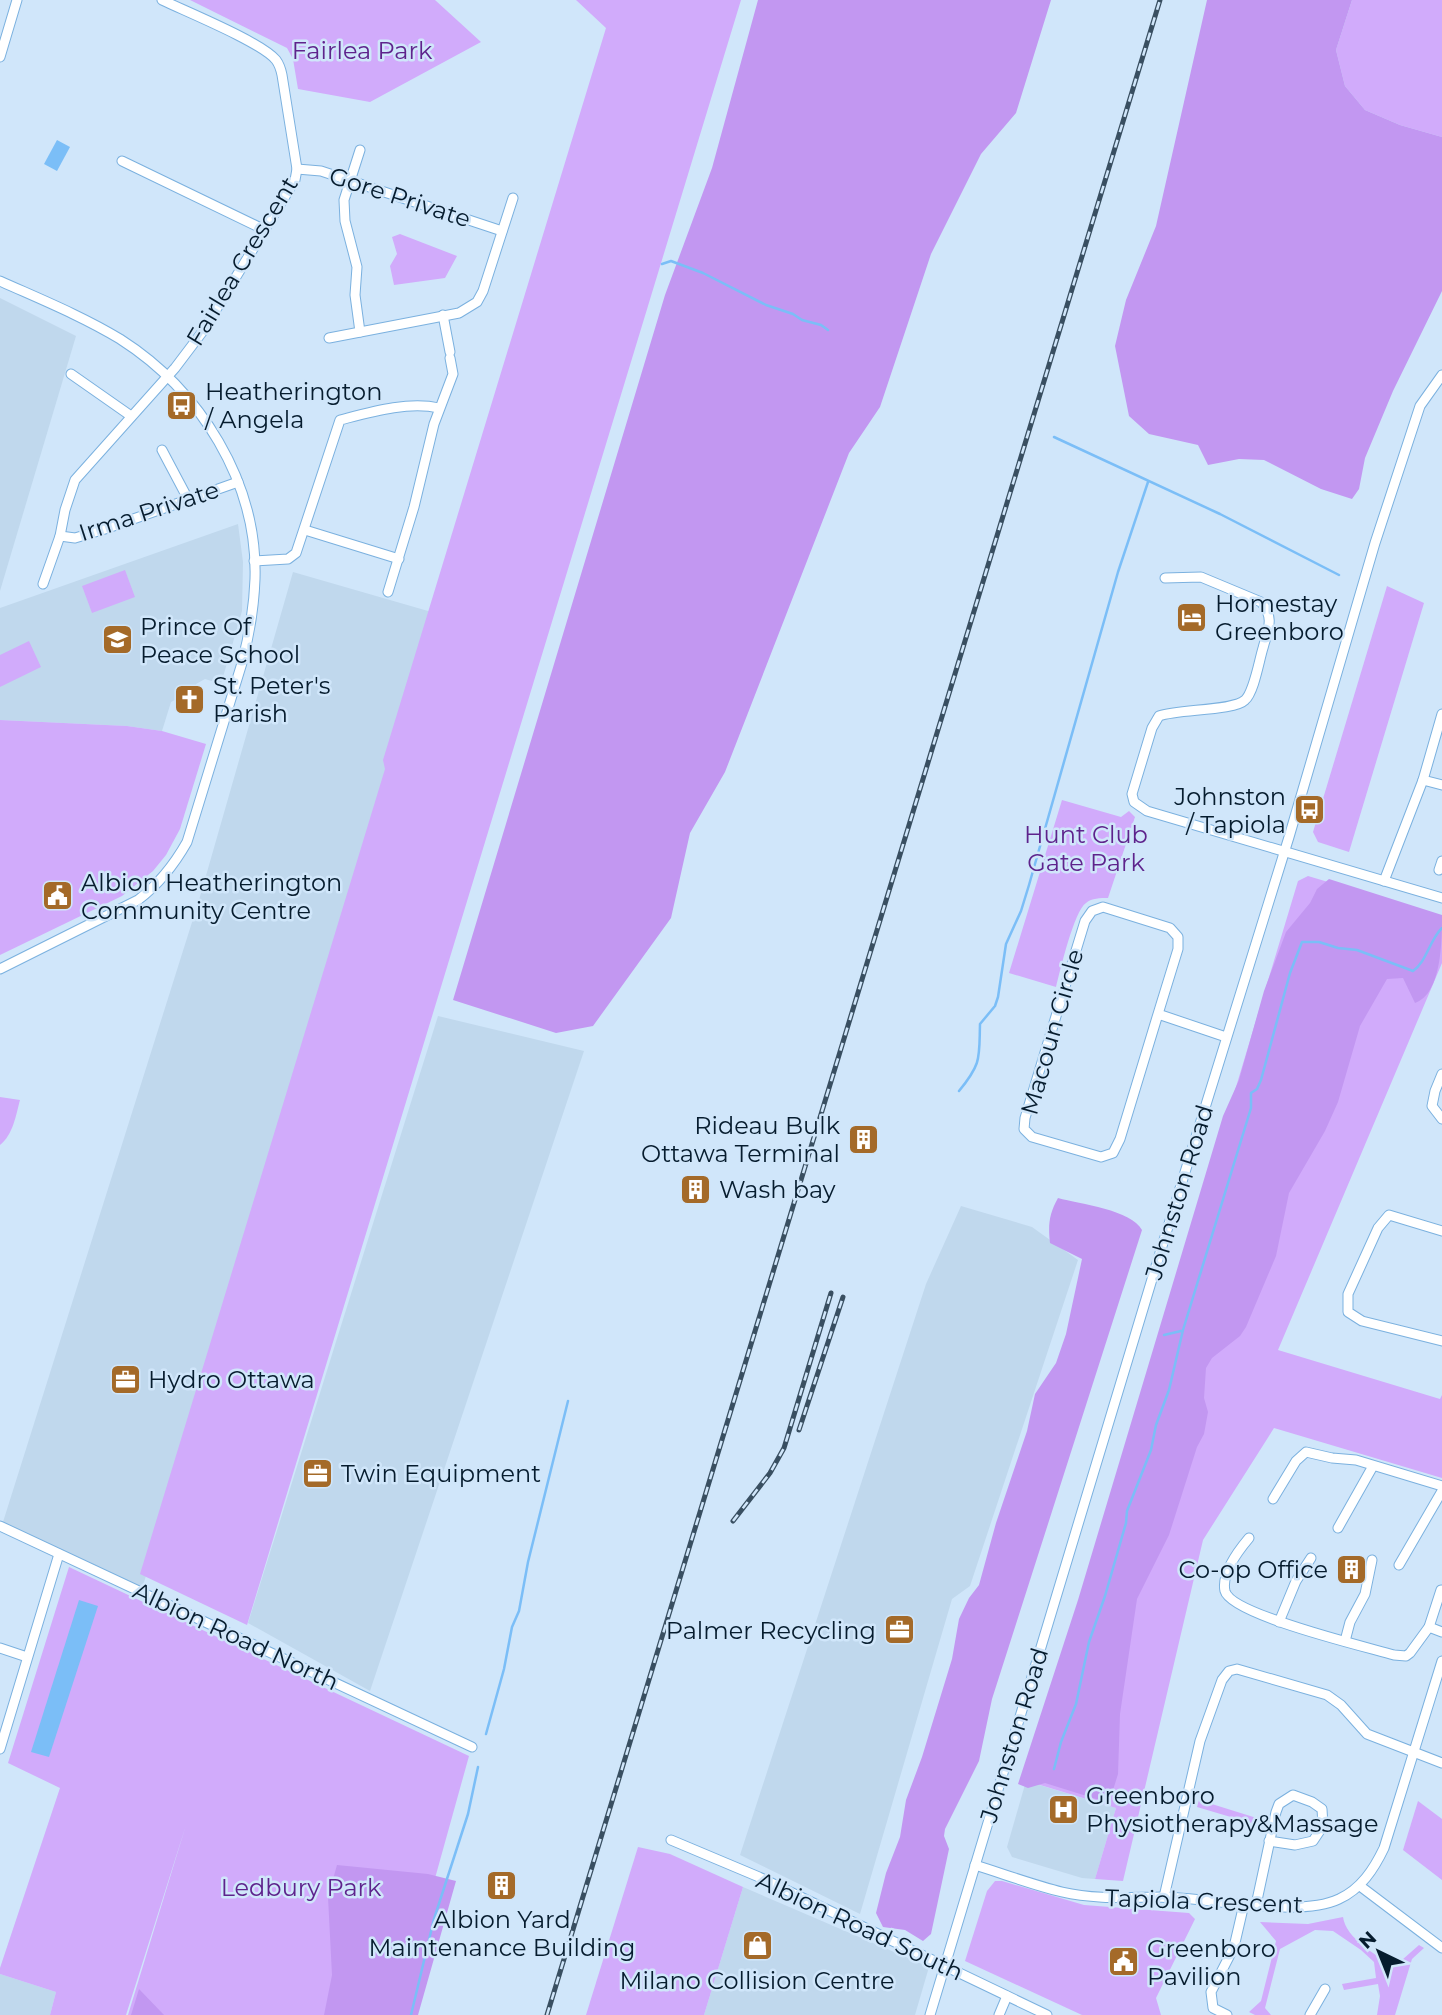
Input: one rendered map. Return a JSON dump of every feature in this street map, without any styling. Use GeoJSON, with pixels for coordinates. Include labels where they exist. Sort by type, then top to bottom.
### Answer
{"type":"FeatureCollection","features":[{"type":"Feature","properties":{"kind":"street"},"geometry":{"type":"LineString","coordinates":[[0,57],[17,0]]}},
{"type":"Feature","properties":{"kind":"street","name":"Fairlea Crescent"},"geometry":{"type":"LineString","coordinates":[[43,584],[60,536],[75,480],[167,377],[203,331],[295,180],[297,169],[278,61],[249,42],[162,0]]}},
{"type":"Feature","properties":{"kind":"street"},"geometry":{"type":"LineString","coordinates":[[360,150],[344,200],[345,221],[357,267],[355,295],[360,332]]}},
{"type":"Feature","properties":{"kind":"street"},"geometry":{"type":"LineString","coordinates":[[122,161],[265,230]]}},
{"type":"Feature","properties":{"kind":"street","name":"Gore Private"},"geometry":{"type":"LineString","coordinates":[[297,169],[321,171],[502,231]]}},
{"type":"Feature","properties":{"kind":"street"},"geometry":{"type":"LineString","coordinates":[[329,338],[459,313],[477,302],[513,198]]}},
{"type":"Feature","properties":{"kind":"street"},"geometry":{"type":"LineString","coordinates":[[0,281],[95,324],[123,341],[186,396],[220,443],[238,482],[250,525],[254,561],[253,608],[242,663],[187,842],[177,861],[138,900],[0,969]]}},
{"type":"Feature","properties":{"kind":"street"},"geometry":{"type":"LineString","coordinates":[[388,592],[439,408],[453,374],[443,315]]}},
{"type":"Feature","properties":{"kind":"street"},"geometry":{"type":"LineString","coordinates":[[71,374],[131,416]]}},
{"type":"Feature","properties":{"kind":"street","name":"Johnston Road"},"geometry":{"type":"LineString","coordinates":[[930,2015],[1284,852],[1375,543],[1420,406],[1442,375]]}},
{"type":"Feature","properties":{"kind":"street"},"geometry":{"type":"LineString","coordinates":[[254,561],[288,559],[296,553],[340,420],[405,407],[425,405],[439,408]]}},
{"type":"Feature","properties":{"kind":"street"},"geometry":{"type":"LineString","coordinates":[[162,450],[188,499]]}},
{"type":"Feature","properties":{"kind":"street","name":"Irma Private"},"geometry":{"type":"LineString","coordinates":[[60,536],[75,538],[238,482]]}},
{"type":"Feature","properties":{"kind":"street"},"geometry":{"type":"LineString","coordinates":[[305,530],[399,559]]}},
{"type":"Feature","properties":{"kind":"street"},"geometry":{"type":"LineString","coordinates":[[1166,578],[1201,577],[1261,602],[1268,610],[1270,623],[1251,689],[1245,700],[1235,705],[1170,712],[1159,716],[1152,728],[1132,794],[1134,802],[1147,811],[1442,898]]}},
{"type":"Feature","properties":{"kind":"street"},"geometry":{"type":"LineString","coordinates":[[1384,881],[1423,780],[1442,714]]}},
{"type":"Feature","properties":{"kind":"street"},"geometry":{"type":"LineString","coordinates":[[1423,780],[1442,785]]}},
{"type":"Feature","properties":{"kind":"street","name":"Macoun Circle"},"geometry":{"type":"LineString","coordinates":[[1104,907],[1170,928],[1178,937],[1178,949],[1158,1014],[1114,1153],[1101,1157],[1032,1137],[1024,1129],[1074,955],[1085,921],[1092,911],[1104,907]]}},
{"type":"Feature","properties":{"kind":"street"},"geometry":{"type":"LineString","coordinates":[[1158,1014],[1226,1037]]}},
{"type":"Feature","properties":{"kind":"street"},"geometry":{"type":"LineString","coordinates":[[1442,1074],[1434,1091],[1432,1106],[1442,1119]]}},
{"type":"Feature","properties":{"kind":"street"},"geometry":{"type":"LineString","coordinates":[[1442,1231],[1389,1215],[1378,1228],[1348,1294],[1348,1312],[1362,1321],[1442,1341]]}},
{"type":"Feature","properties":{"kind":"street"},"geometry":{"type":"LineString","coordinates":[[1273,1499],[1285,1476],[1303,1453],[1356,1460],[1442,1486]]}},
{"type":"Feature","properties":{"kind":"street"},"geometry":{"type":"LineString","coordinates":[[1338,1528],[1373,1466]]}},
{"type":"Feature","properties":{"kind":"street"},"geometry":{"type":"LineString","coordinates":[[1399,1565],[1442,1491]]}},
{"type":"Feature","properties":{"kind":"street","name":"Albion Road North"},"geometry":{"type":"LineString","coordinates":[[0,1526],[472,1747]]}},
{"type":"Feature","properties":{"kind":"street"},"geometry":{"type":"LineString","coordinates":[[1249,1538],[1230,1566],[1226,1593],[1258,1614],[1279,1622],[1394,1655],[1406,1656],[1429,1627],[1441,1590]]}},
{"type":"Feature","properties":{"kind":"street"},"geometry":{"type":"LineString","coordinates":[[0,1749],[60,1554]]}},
{"type":"Feature","properties":{"kind":"street"},"geometry":{"type":"LineString","coordinates":[[1279,1622],[1296,1581],[1311,1558]]}},
{"type":"Feature","properties":{"kind":"street"},"geometry":{"type":"LineString","coordinates":[[1345,1641],[1350,1622],[1364,1594],[1372,1560]]}},
{"type":"Feature","properties":{"kind":"street"},"geometry":{"type":"LineString","coordinates":[[1429,1627],[1442,1632]]}},
{"type":"Feature","properties":{"kind":"street"},"geometry":{"type":"LineString","coordinates":[[0,1648],[27,1657]]}},
{"type":"Feature","properties":{"kind":"street","name":"Tapiola Crescent"},"geometry":{"type":"LineString","coordinates":[[975,1865],[1063,1893],[1128,1899],[1164,1897],[1305,1908],[1339,1900],[1360,1886],[1377,1864],[1384,1848],[1442,1661]]}},
{"type":"Feature","properties":{"kind":"street"},"geometry":{"type":"LineString","coordinates":[[1164,1897],[1200,1741],[1222,1680],[1229,1671],[1237,1669],[1327,1695],[1341,1705],[1367,1734],[1442,1763]]}},
{"type":"Feature","properties":{"kind":"street"},"geometry":{"type":"LineString","coordinates":[[1256,1905],[1269,1841],[1279,1804],[1293,1795],[1301,1796],[1322,1809],[1323,1826],[1313,1841],[1295,1845],[1269,1841]]}},
{"type":"Feature","properties":{"kind":"street","name":"Albion Road South"},"geometry":{"type":"LineString","coordinates":[[671,1840],[759,1877],[1047,2015]]}},
{"type":"Feature","properties":{"kind":"street"},"geometry":{"type":"LineString","coordinates":[[1360,1886],[1442,1948]]}},
{"type":"Feature","properties":{"kind":"street"},"geometry":{"type":"LineString","coordinates":[[1227,2015],[1213,2008],[1211,1992],[1234,1947],[1244,1904]]}},
{"type":"Feature","properties":{"kind":"street"},"geometry":{"type":"LineString","coordinates":[[1310,2015],[1325,1989]]}},
{"type":"Feature","properties":{"kind":"street"},"geometry":{"type":"LineString","coordinates":[[999,2015],[1007,1996]]}},
{"type":"Feature","properties":{"kind":"shaded area"},"geometry":{"type":"Polygon","coordinates":[[[758,0],[1051,0],[1016,113],[981,154],[931,254],[880,407],[849,453],[725,772],[690,833],[671,918],[593,1026],[556,1033],[453,1000],[665,295],[712,168],[758,0]]]}},
{"type":"Feature","properties":{"kind":"shaded area"},"geometry":{"type":"Polygon","coordinates":[[[1207,0],[1352,0],[1336,50],[1345,86],[1365,110],[1400,125],[1442,137],[1442,291],[1393,391],[1365,458],[1359,489],[1352,499],[1321,489],[1264,460],[1239,459],[1208,465],[1198,445],[1149,434],[1129,416],[1115,346],[1126,300],[1156,226],[1207,0]]]}},
{"type":"Feature","properties":{"kind":"shaded area"},"geometry":{"type":"Polygon","coordinates":[[[0,298],[76,336],[0,591],[0,298]]]}},
{"type":"Feature","properties":{"kind":"shaded area","name":"Prince Of Peace School"},"geometry":{"type":"Polygon","coordinates":[[[238,524],[243,562],[242,611],[221,684],[205,679],[196,684],[197,688],[171,702],[162,731],[127,726],[0,720],[0,608],[238,524]]]}},
{"type":"Feature","properties":{"kind":"shaded area","name":"Hydro Ottawa"},"geometry":{"type":"Polygon","coordinates":[[[293,572],[435,613],[142,1589],[3,1522],[199,900],[293,572]]]}},
{"type":"Feature","properties":{"kind":"shaded area"},"geometry":{"type":"Polygon","coordinates":[[[1329,879],[1442,915],[1441,951],[1435,978],[1424,998],[1415,1003],[1403,978],[1387,979],[1360,1026],[1338,1102],[1325,1131],[1289,1193],[1276,1256],[1246,1327],[1240,1336],[1212,1358],[1206,1368],[1204,1398],[1208,1412],[1204,1434],[1197,1447],[1169,1535],[1137,1599],[1120,1714],[1118,1774],[1109,1803],[1045,1783],[1028,1788],[1018,1784],[1078,1600],[1223,1116],[1239,1080],[1264,991],[1286,932],[1310,903],[1317,889],[1329,879]]]}},
{"type":"Feature","properties":{"kind":"shaded area"},"geometry":{"type":"Polygon","coordinates":[[[438,1016],[584,1051],[370,1691],[248,1623],[438,1016]]]}},
{"type":"Feature","properties":{"kind":"shaded area"},"geometry":{"type":"Polygon","coordinates":[[[1058,1198],[1092,1205],[1128,1217],[1142,1230],[992,1699],[979,1761],[945,1829],[944,1836],[949,1849],[931,1934],[923,1941],[905,1930],[883,1927],[876,1913],[886,1873],[900,1837],[906,1800],[952,1659],[959,1619],[979,1585],[996,1523],[1027,1431],[1035,1394],[1056,1363],[1066,1334],[1082,1259],[1050,1243],[1050,1220],[1058,1198]]]}},
{"type":"Feature","properties":{"kind":"shaded area"},"geometry":{"type":"Polygon","coordinates":[[[961,1206],[1032,1227],[1078,1260],[970,1586],[952,1599],[860,1914],[740,1855],[926,1284],[961,1206]]]}},
{"type":"Feature","properties":{"kind":"shaded area"},"geometry":{"type":"Polygon","coordinates":[[[1026,1781],[1116,1808],[1095,1879],[1082,1878],[1012,1857],[1007,1847],[1026,1781]]]}},
{"type":"Feature","properties":{"kind":"shaded area"},"geometry":{"type":"Polygon","coordinates":[[[337,1865],[428,1874],[456,1881],[418,2015],[324,2015],[332,1975],[328,1897],[337,1865]]]}},
{"type":"Feature","properties":{"kind":"shaded area"},"geometry":{"type":"Polygon","coordinates":[[[743,1887],[929,1967],[915,2015],[704,2015],[743,1887]]]}},
{"type":"Feature","properties":{"kind":"shaded area"},"geometry":{"type":"Polygon","coordinates":[[[0,1974],[56,1992],[50,2015],[0,2015],[0,1974]]]}},
{"type":"Feature","properties":{"kind":"shaded area"},"geometry":{"type":"Polygon","coordinates":[[[139,1989],[164,2015],[131,2015],[139,1989]]]}},
{"type":"Feature","properties":{"kind":"green space","name":"Fairlea Park"},"geometry":{"type":"Polygon","coordinates":[[[190,0],[435,0],[481,42],[370,102],[298,89],[293,59],[287,48],[190,0]]]}},
{"type":"Feature","properties":{"kind":"green space"},"geometry":{"type":"Polygon","coordinates":[[[576,0],[741,0],[247,1625],[140,1574],[385,769],[383,760],[606,28],[576,0]]]}},
{"type":"Feature","properties":{"kind":"green space"},"geometry":{"type":"Polygon","coordinates":[[[1352,0],[1442,0],[1442,137],[1400,125],[1365,110],[1345,86],[1336,50],[1352,0]]]}},
{"type":"Feature","properties":{"kind":"green space"},"geometry":{"type":"Polygon","coordinates":[[[400,234],[457,256],[445,278],[394,285],[390,266],[397,254],[392,237],[400,234]]]}},
{"type":"Feature","properties":{"kind":"green space"},"geometry":{"type":"Polygon","coordinates":[[[125,570],[135,597],[92,613],[82,586],[125,570]]]}},
{"type":"Feature","properties":{"kind":"green space"},"geometry":{"type":"Polygon","coordinates":[[[1387,586],[1424,603],[1349,852],[1318,842],[1313,832],[1387,586]]]}},
{"type":"Feature","properties":{"kind":"green space"},"geometry":{"type":"Polygon","coordinates":[[[29,641],[41,667],[0,687],[0,655],[29,641]]]}},
{"type":"Feature","properties":{"kind":"green space"},"geometry":{"type":"Polygon","coordinates":[[[0,720],[127,726],[162,731],[206,744],[180,829],[166,855],[153,871],[122,896],[0,955],[0,720]]]}},
{"type":"Feature","properties":{"kind":"green space","name":"Hunt Club Gate Park"},"geometry":{"type":"Polygon","coordinates":[[[1062,800],[1121,817],[1129,811],[1135,817],[1108,898],[1088,901],[1081,908],[1068,942],[1056,987],[1009,973],[1062,800]]]}},
{"type":"Feature","properties":{"kind":"green space"},"geometry":{"type":"Polygon","coordinates":[[[1308,876],[1442,916],[1442,963],[1278,1350],[1440,1399],[1442,1395],[1442,1478],[1274,1428],[1203,1540],[1123,1881],[1095,1879],[1116,1808],[1027,1781],[1298,881],[1308,876]]]}},
{"type":"Feature","properties":{"kind":"green space"},"geometry":{"type":"Polygon","coordinates":[[[0,1097],[20,1100],[11,1130],[0,1145],[0,1097]]]}},
{"type":"Feature","properties":{"kind":"green space","name":"Ledbury Park"},"geometry":{"type":"Polygon","coordinates":[[[69,1567],[469,1756],[397,2015],[128,2015],[186,1825],[126,2015],[50,2015],[56,1992],[0,1974],[60,1788],[8,1763],[69,1567]]]}},
{"type":"Feature","properties":{"kind":"green space"},"geometry":{"type":"Polygon","coordinates":[[[1199,1800],[1263,1820],[1261,1826],[1197,1807],[1199,1800]]]}},
{"type":"Feature","properties":{"kind":"green space"},"geometry":{"type":"Polygon","coordinates":[[[1418,1801],[1442,1819],[1442,1880],[1403,1850],[1418,1801]]]}},
{"type":"Feature","properties":{"kind":"green space"},"geometry":{"type":"Polygon","coordinates":[[[638,1847],[670,1854],[743,1887],[704,2015],[586,2015],[638,1847]]]}},
{"type":"Feature","properties":{"kind":"green space"},"geometry":{"type":"Polygon","coordinates":[[[995,1881],[1084,1905],[1189,1913],[1195,1919],[1156,1998],[1161,2015],[1082,2015],[965,1961],[987,1891],[995,1881]]]}},
{"type":"Feature","properties":{"kind":"green space"},"geometry":{"type":"Polygon","coordinates":[[[1343,1917],[1345,1925],[1356,1939],[1394,1967],[1419,1945],[1424,1948],[1412,1959],[1395,2015],[1377,2015],[1380,1996],[1378,1984],[1344,1990],[1342,1984],[1376,1978],[1374,1962],[1333,1931],[1315,1930],[1280,1949],[1265,2008],[1271,2015],[1255,2015],[1249,2012],[1261,2001],[1276,1941],[1260,1922],[1308,1924],[1343,1917]]]}},
{"type":"Feature","properties":{"kind":"water"},"geometry":{"type":"Polygon","coordinates":[[[57,140],[70,147],[57,171],[44,164],[57,140]]]}},
{"type":"Feature","properties":{"kind":"water"},"geometry":{"type":"Polygon","coordinates":[[[79,1600],[98,1606],[49,1757],[31,1752],[79,1600]]]}},
{"type":"Feature","properties":{"kind":"waterway"},"geometry":{"type":"LineString","coordinates":[[662,264],[671,261],[703,273],[766,305],[828,330]]}},
{"type":"Feature","properties":{"kind":"waterway"},"geometry":{"type":"LineString","coordinates":[[1054,437],[1220,514],[1339,575]]}},
{"type":"Feature","properties":{"kind":"waterway"},"geometry":{"type":"LineString","coordinates":[[959,1091],[978,1060],[980,1024],[995,1006],[998,997],[1006,944],[1029,885],[1118,572],[1148,482]]}},
{"type":"Feature","properties":{"kind":"waterway"},"geometry":{"type":"LineString","coordinates":[[1054,1769],[1076,1704],[1089,1642],[1105,1596],[1127,1511],[1151,1450],[1156,1425],[1169,1390],[1183,1330],[1251,1108],[1251,1093],[1257,1089],[1261,1080],[1290,973],[1302,942],[1319,942],[1357,950],[1413,971],[1422,962],[1442,928]]}},
{"type":"Feature","properties":{"kind":"waterway"},"geometry":{"type":"LineString","coordinates":[[1164,1335],[1181,1331]]}},
{"type":"Feature","properties":{"kind":"waterway"},"geometry":{"type":"LineString","coordinates":[[486,1734],[504,1669],[512,1627],[519,1611],[528,1562],[568,1401]]}},
{"type":"Feature","properties":{"kind":"waterway"},"geometry":{"type":"LineString","coordinates":[[411,2015],[434,1919],[468,1814],[478,1767]]}},
{"type":"Feature","properties":{"kind":"railway"},"geometry":{"type":"LineString","coordinates":[[547,2015],[1160,0]]}},
{"type":"Feature","properties":{"kind":"railway"},"geometry":{"type":"LineString","coordinates":[[733,1521],[770,1473],[784,1448],[831,1293]]}},
{"type":"Feature","properties":{"kind":"railway"},"geometry":{"type":"LineString","coordinates":[[799,1430],[843,1297]]}},
{"type":"Feature","properties":{"kind":"place","name":"Heatherington / Angela"},"geometry":{"type":"Point","coordinates":[182,405]}},
{"type":"Feature","properties":{"kind":"place","name":"Homestay Greenboro"},"geometry":{"type":"Point","coordinates":[1192,617]}},
{"type":"Feature","properties":{"kind":"place","name":"Prince Of Peace School"},"geometry":{"type":"Point","coordinates":[117,640]}},
{"type":"Feature","properties":{"kind":"place","name":"St. Peter's Parish"},"geometry":{"type":"Point","coordinates":[190,699]}},
{"type":"Feature","properties":{"kind":"place","name":"Johnston / Tapiola"},"geometry":{"type":"Point","coordinates":[1309,810]}},
{"type":"Feature","properties":{"kind":"place","name":"Albion Heatherington Community Centre"},"geometry":{"type":"Point","coordinates":[58,896]}},
{"type":"Feature","properties":{"kind":"place","name":"Rideau Bulk Ottawa Terminal"},"geometry":{"type":"Point","coordinates":[863,1139]}},
{"type":"Feature","properties":{"kind":"place","name":"Wash bay"},"geometry":{"type":"Point","coordinates":[696,1189]}},
{"type":"Feature","properties":{"kind":"place","name":"Hydro Ottawa"},"geometry":{"type":"Point","coordinates":[125,1379]}},
{"type":"Feature","properties":{"kind":"place","name":"Twin Equipment"},"geometry":{"type":"Point","coordinates":[318,1473]}},
{"type":"Feature","properties":{"kind":"place","name":"Co-op Office"},"geometry":{"type":"Point","coordinates":[1351,1569]}},
{"type":"Feature","properties":{"kind":"place","name":"Palmer Recycling"},"geometry":{"type":"Point","coordinates":[899,1630]}},
{"type":"Feature","properties":{"kind":"place","name":"Greenboro Physiotherapy&Massage"},"geometry":{"type":"Point","coordinates":[1063,1809]}},
{"type":"Feature","properties":{"kind":"place","name":"Albion Yard Maintenance Building"},"geometry":{"type":"Point","coordinates":[502,1885]}},
{"type":"Feature","properties":{"kind":"place","name":"Milano Collision Centre"},"geometry":{"type":"Point","coordinates":[757,1946]}},
{"type":"Feature","properties":{"kind":"place","name":"Greenboro Pavilion"},"geometry":{"type":"Point","coordinates":[1124,1962]}}]}
